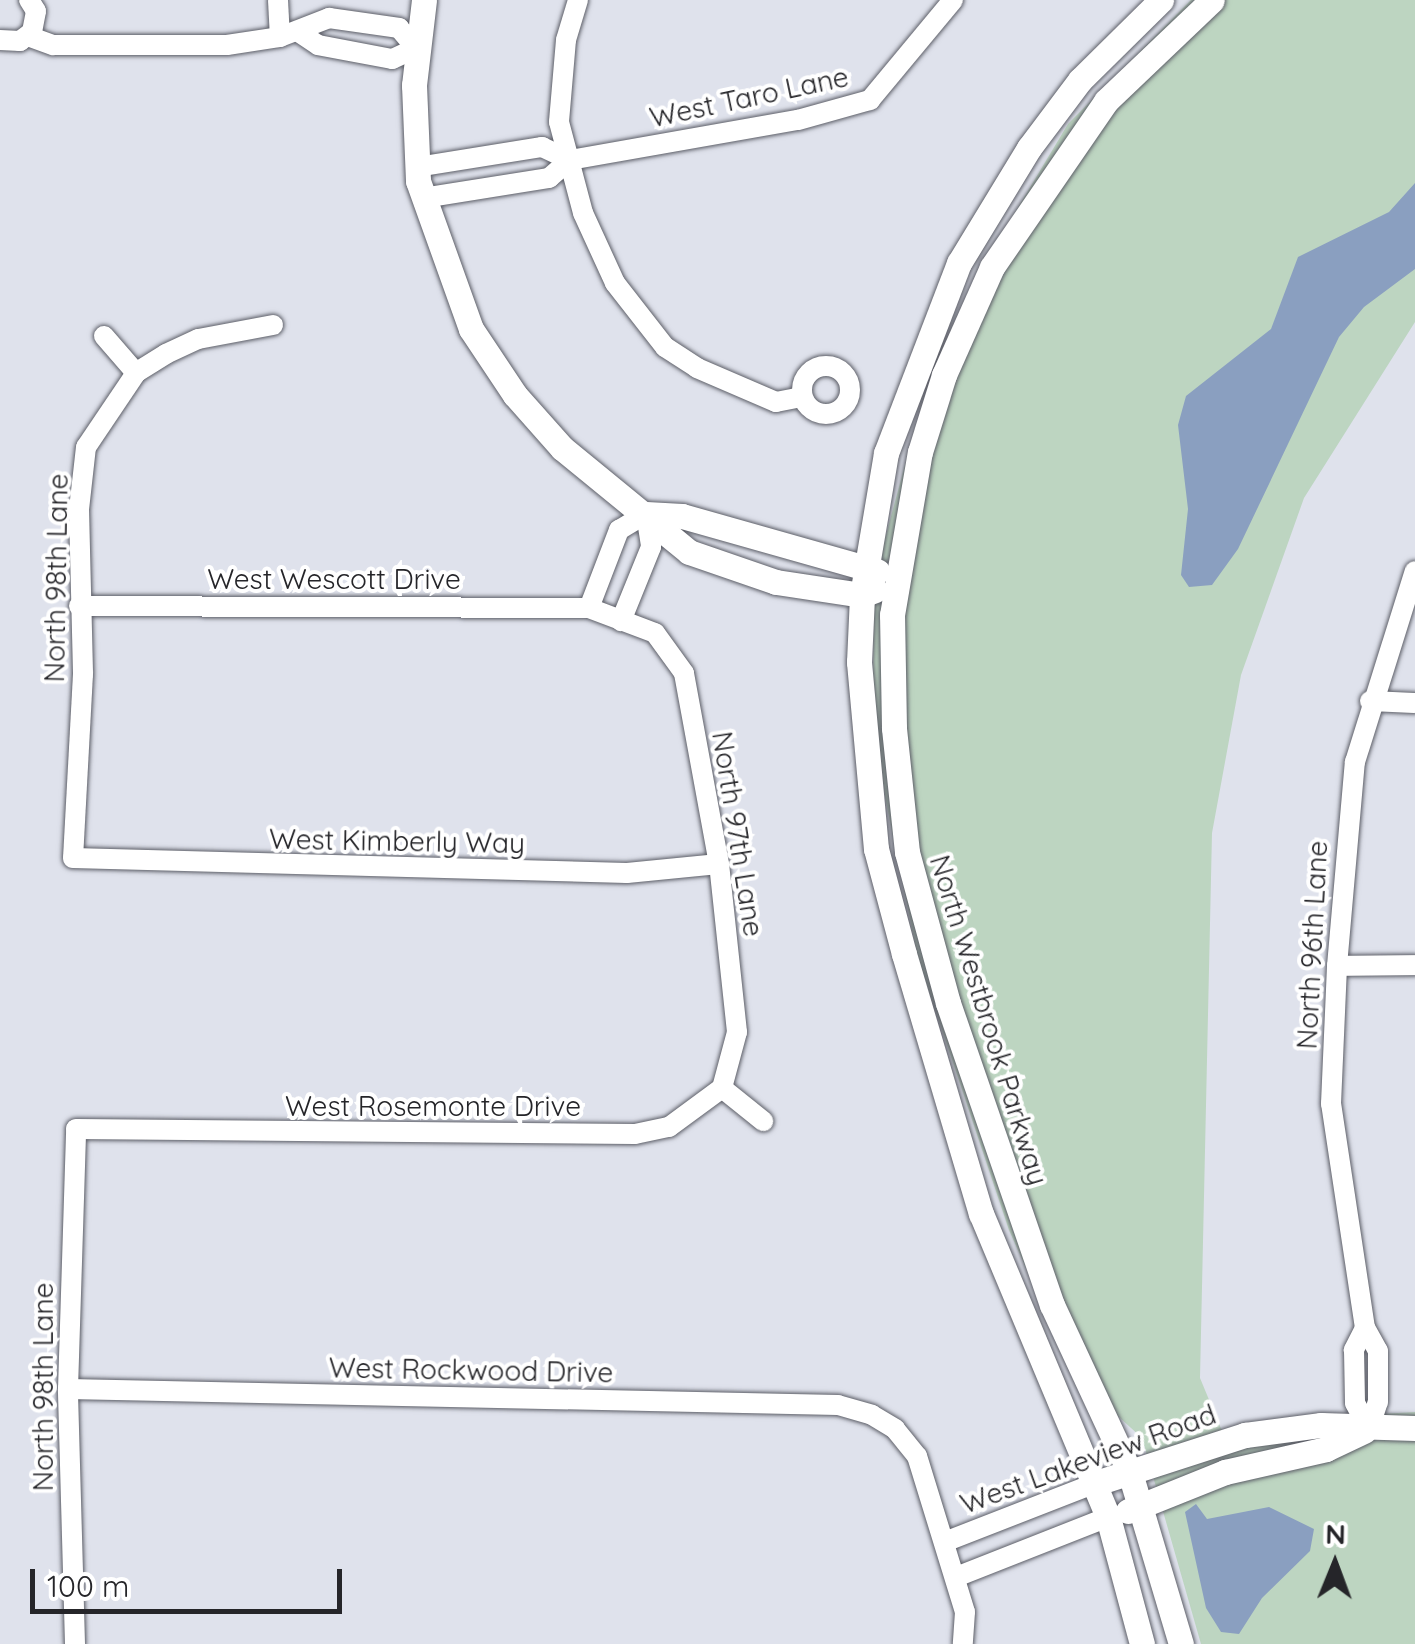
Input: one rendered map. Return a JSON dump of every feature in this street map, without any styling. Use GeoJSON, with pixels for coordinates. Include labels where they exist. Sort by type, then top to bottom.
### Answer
{"type":"FeatureCollection","features":[{"type":"Feature","properties":{"kind":"street"},"geometry":{"type":"LineString","coordinates":[[28,36],[36,20],[29,0]]}},
{"type":"Feature","properties":{"kind":"street"},"geometry":{"type":"LineString","coordinates":[[278,0],[289,34]]}},
{"type":"Feature","properties":{"kind":"street"},"geometry":{"type":"LineString","coordinates":[[424,0],[416,48],[416,167],[423,198],[471,328],[514,395],[562,448],[690,552],[742,572],[862,595],[893,583]]}},
{"type":"Feature","properties":{"kind":"street"},"geometry":{"type":"LineString","coordinates":[[578,0],[566,40],[559,122],[582,214],[615,283],[665,347],[776,402],[802,397]]}},
{"type":"Feature","properties":{"kind":"street","name":"West Taro Lane"},"geometry":{"type":"LineString","coordinates":[[423,198],[549,178],[570,160],[798,120],[870,100],[953,0]]}},
{"type":"Feature","properties":{"kind":"street"},"geometry":{"type":"LineString","coordinates":[[1142,1644],[1108,1518],[981,1214],[876,849],[860,720],[862,595],[886,453],[960,264],[1030,148],[1080,80],[1160,0]]}},
{"type":"Feature","properties":{"kind":"street","name":"North Westbrook Parkway"},"geometry":{"type":"LineString","coordinates":[[1181,1644],[1130,1473],[1052,1305],[1013,1200],[911,869],[894,728],[893,583],[920,452],[944,375],[992,267],[1106,101],[1212,0]]}},
{"type":"Feature","properties":{"kind":"street"},"geometry":{"type":"LineString","coordinates":[[0,40],[28,36],[53,45],[148,47],[289,34],[330,18],[367,20],[399,28],[416,48]]}},
{"type":"Feature","properties":{"kind":"street"},"geometry":{"type":"LineString","coordinates":[[289,34],[318,45],[392,58],[416,48]]}},
{"type":"Feature","properties":{"kind":"street","name":"West Taro Lane"},"geometry":{"type":"LineString","coordinates":[[416,167],[542,147],[570,160]]}},
{"type":"Feature","properties":{"kind":"street","name":"North 98th Lane"},"geometry":{"type":"LineString","coordinates":[[73,858],[83,674],[80,606],[86,446],[136,374],[198,339],[273,325]]}},
{"type":"Feature","properties":{"kind":"street"},"geometry":{"type":"LineString","coordinates":[[104,336],[136,374]]}},
{"type":"Feature","properties":{"kind":"street"},"geometry":{"type":"LineString","coordinates":[[622,620],[650,548],[646,514]]}},
{"type":"Feature","properties":{"kind":"street"},"geometry":{"type":"LineString","coordinates":[[589,608],[620,530],[646,514],[682,516],[780,548],[866,564],[893,583]]}},
{"type":"Feature","properties":{"kind":"street","name":"North 96th Lane"},"geometry":{"type":"LineString","coordinates":[[1369,1429],[1355,1403],[1354,1350],[1365,1328],[1332,1104],[1337,966],[1354,762],[1370,701],[1415,572]]}},
{"type":"Feature","properties":{"kind":"street","name":"West Wescott Drive"},"geometry":{"type":"LineString","coordinates":[[80,606],[589,608]]}},
{"type":"Feature","properties":{"kind":"street","name":"North 97th Lane"},"geometry":{"type":"LineString","coordinates":[[589,608],[655,633],[684,674],[720,864],[737,1032],[722,1088]]}},
{"type":"Feature","properties":{"kind":"street"},"geometry":{"type":"LineString","coordinates":[[1370,701],[1415,704]]}},
{"type":"Feature","properties":{"kind":"street","name":"West Kimberly Way"},"geometry":{"type":"LineString","coordinates":[[73,858],[626,872],[720,864]]}},
{"type":"Feature","properties":{"kind":"street"},"geometry":{"type":"LineString","coordinates":[[1337,966],[1415,965]]}},
{"type":"Feature","properties":{"kind":"street"},"geometry":{"type":"LineString","coordinates":[[722,1088],[763,1120]]}},
{"type":"Feature","properties":{"kind":"street","name":"West Rosemonte Drive"},"geometry":{"type":"LineString","coordinates":[[76,1129],[635,1134],[668,1127],[722,1088]]}},
{"type":"Feature","properties":{"kind":"street","name":"North 98th Lane"},"geometry":{"type":"LineString","coordinates":[[74,1644],[68,1389],[76,1129]]}},
{"type":"Feature","properties":{"kind":"street","name":"West Rockwood Drive"},"geometry":{"type":"LineString","coordinates":[[68,1389],[838,1406],[872,1415],[896,1429],[916,1456],[947,1542]]}},
{"type":"Feature","properties":{"kind":"street","name":"West Lakeview Road"},"geometry":{"type":"LineString","coordinates":[[947,1542],[1093,1484],[1245,1435],[1321,1425],[1415,1428]]}},
{"type":"Feature","properties":{"kind":"street","name":"West Lakeview Road"},"geometry":{"type":"LineString","coordinates":[[956,1577],[1226,1472],[1326,1449],[1369,1429]]}},
{"type":"Feature","properties":{"kind":"street"},"geometry":{"type":"LineString","coordinates":[[947,1542],[965,1612],[963,1644]]}},
{"type":"Feature","properties":{"kind":"green space"},"geometry":{"type":"Polygon","coordinates":[[[1191,0],[1415,0],[1415,322],[1304,498],[1241,675],[1212,833],[1200,1378],[1222,1431],[1279,1420],[1415,1412],[1415,1644],[1201,1644],[1142,1438],[1074,1376],[1009,1230],[918,958],[885,797],[873,711],[874,579],[915,428],[981,269],[1068,124],[1191,0]]]}},
{"type":"Feature","properties":{"kind":"water"},"geometry":{"type":"Polygon","coordinates":[[[1415,183],[1415,269],[1364,307],[1339,337],[1238,549],[1212,585],[1189,587],[1181,575],[1188,509],[1178,425],[1186,396],[1271,329],[1298,257],[1389,212],[1415,183]]]}},
{"type":"Feature","properties":{"kind":"water"},"geometry":{"type":"Polygon","coordinates":[[[1196,1504],[1207,1519],[1269,1507],[1314,1529],[1310,1551],[1262,1598],[1239,1634],[1221,1632],[1206,1608],[1185,1512],[1196,1504]]]}}]}
